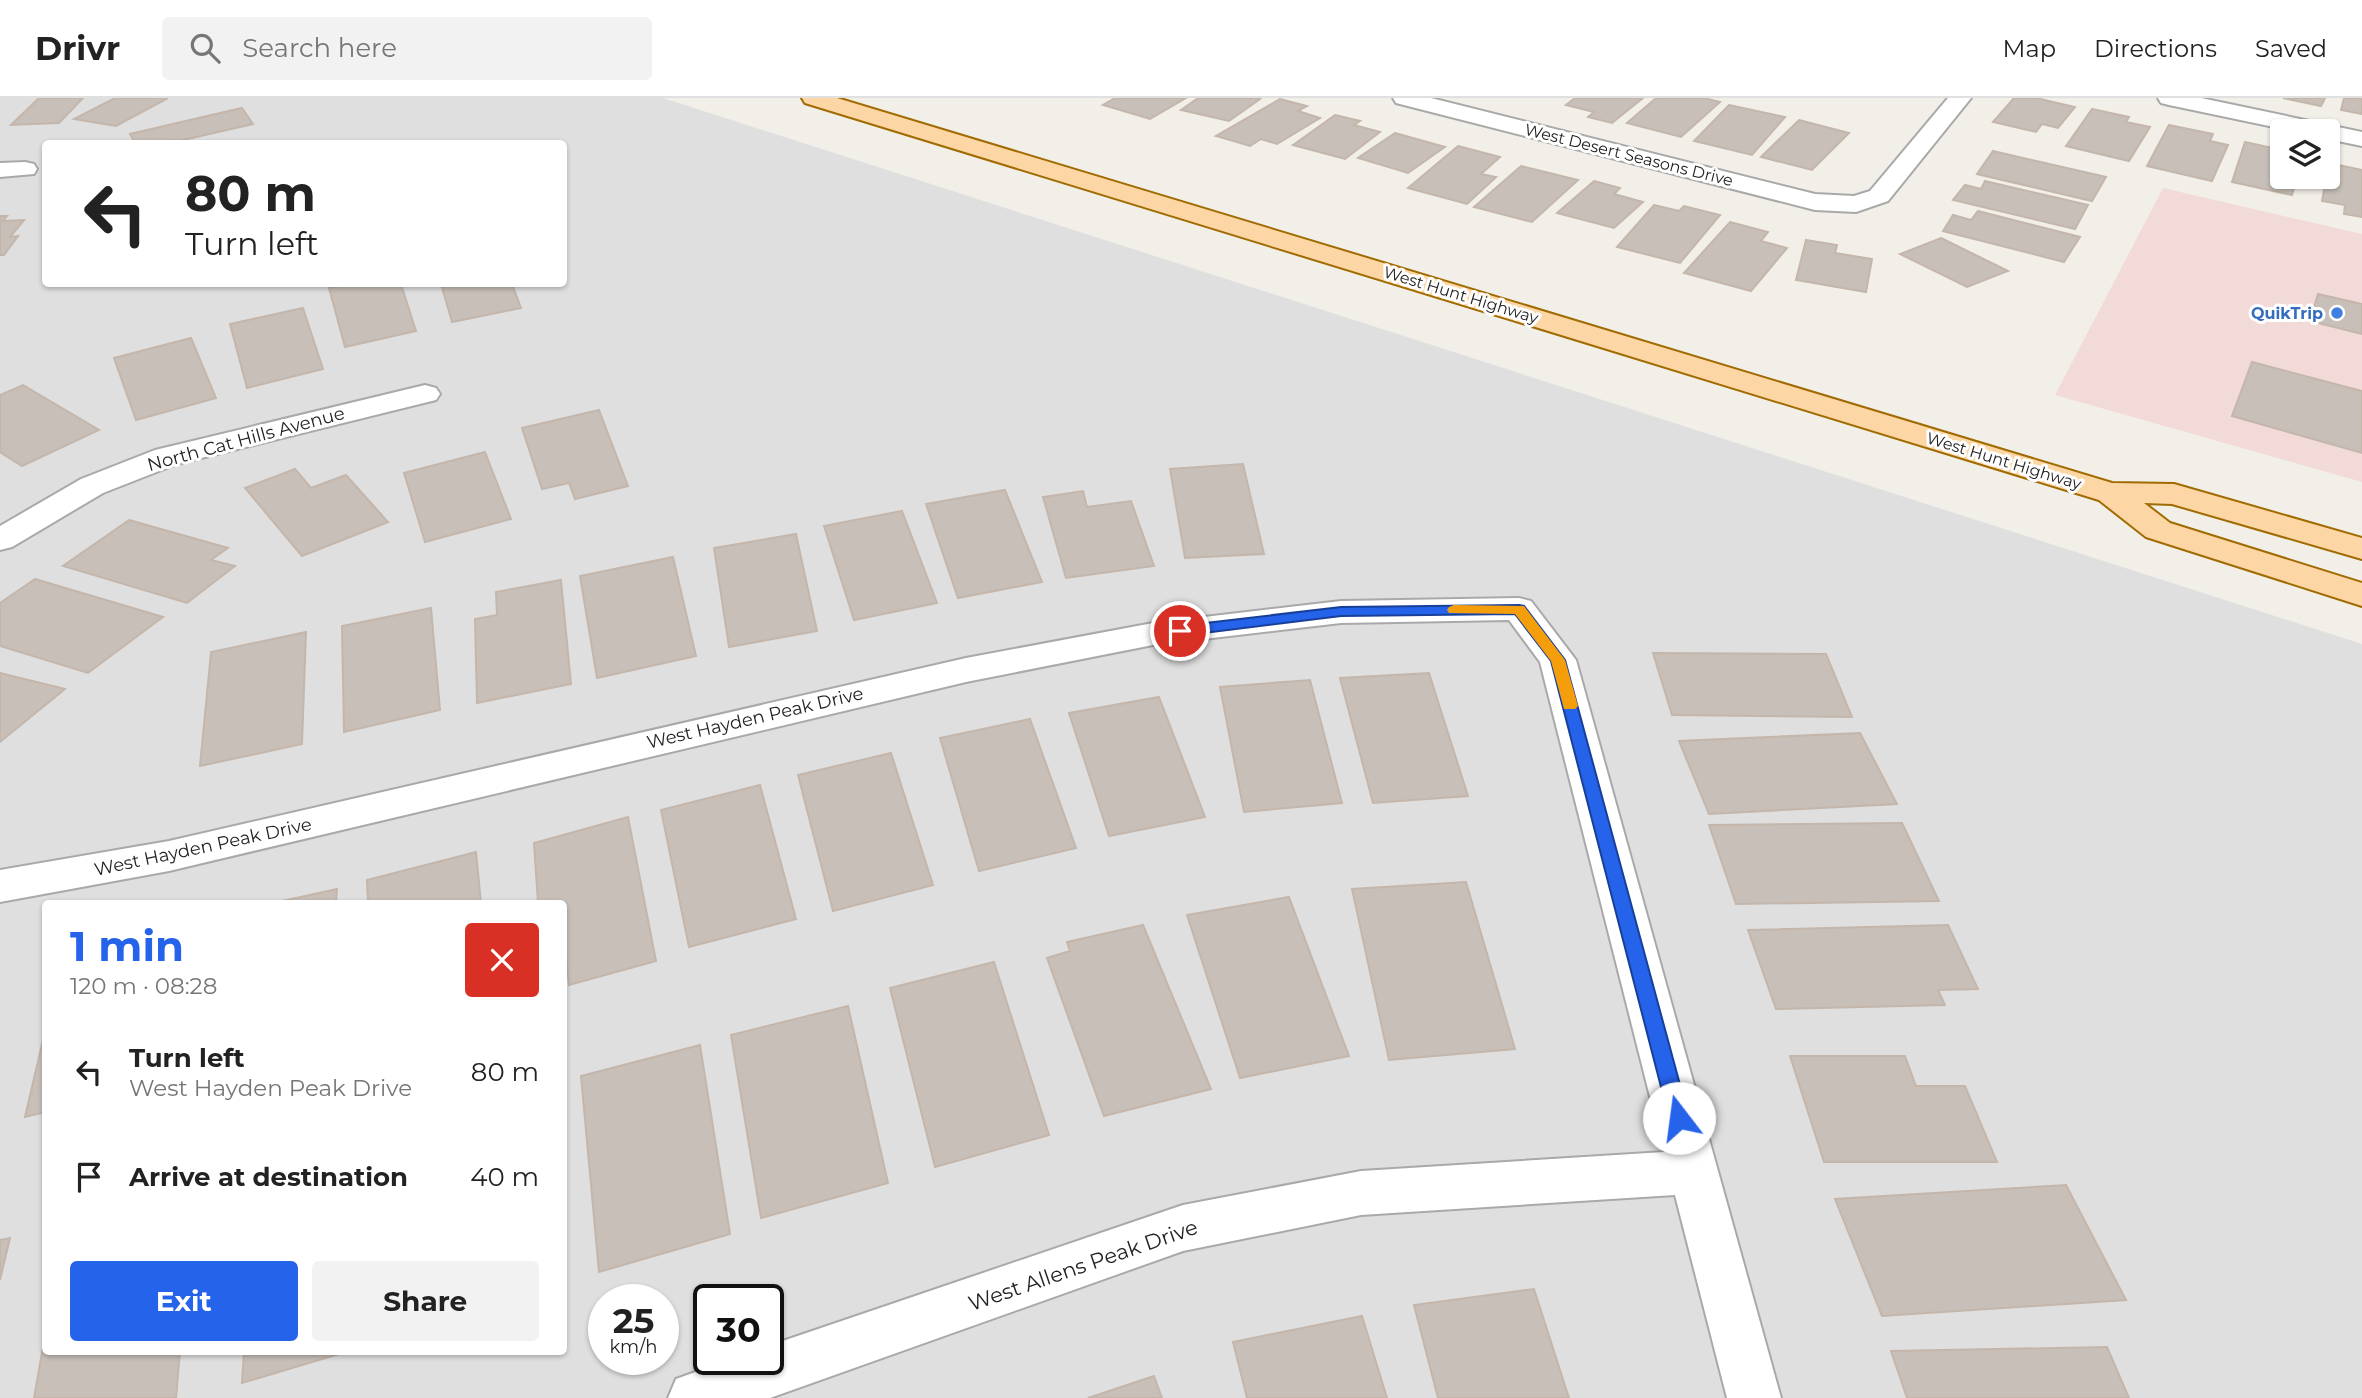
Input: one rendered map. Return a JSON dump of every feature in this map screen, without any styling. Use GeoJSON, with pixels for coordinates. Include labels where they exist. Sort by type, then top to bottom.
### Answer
{"type":"FeatureCollection","features":[{"type":"Feature","properties":{"kind":"main road","name":"West Hunt Highway"},"geometry":{"type":"LineString","coordinates":[[813,98],[2110,493],[2174,494],[2362,549]]}},
{"type":"Feature","properties":{"kind":"main road","name":"West Hunt Highway"},"geometry":{"type":"LineString","coordinates":[[2110,493],[2158,530],[2362,595]]}},
{"type":"Feature","properties":{"kind":"street","name":"West Desert Seasons Drive"},"geometry":{"type":"LineString","coordinates":[[1404,98],[1815,202],[1856,204],[1879,197],[1960,98]]}},
{"type":"Feature","properties":{"kind":"street"},"geometry":{"type":"LineString","coordinates":[[2169,98],[2270,120]]}},
{"type":"Feature","properties":{"kind":"street"},"geometry":{"type":"LineString","coordinates":[[2340,135],[2362,139]]}},
{"type":"Feature","properties":{"kind":"street"},"geometry":{"type":"LineString","coordinates":[[0,170],[25,169]]}},
{"type":"Feature","properties":{"kind":"street","name":"North Cat Hills Avenue"},"geometry":{"type":"LineString","coordinates":[[0,540],[92,486],[166,457],[425,394]]}},
{"type":"Feature","properties":{"kind":"street","name":"West Hayden Peak Drive"},"geometry":{"type":"LineString","coordinates":[[0,886],[182,853],[953,673],[1140,637],[1341,612],[1519,609],[1558,660],[1693,1172]]}},
{"type":"Feature","properties":{"kind":"street"},"geometry":{"type":"LineString","coordinates":[[1693,1172],[1754,1398]]}},
{"type":"Feature","properties":{"kind":"street","name":"West Allens Peak Drive"},"geometry":{"type":"LineString","coordinates":[[695,1398],[1183,1228],[1361,1193],[1693,1172]]}},
{"type":"Feature","properties":{"kind":"shaded area"},"geometry":{"type":"Polygon","coordinates":[[[0,98],[663,98],[2362,644],[2362,1398],[0,1398],[0,98]]]}},
{"type":"Feature","properties":{"kind":"shaded area"},"geometry":{"type":"Polygon","coordinates":[[[2163,188],[2362,234],[2362,482],[2055,395],[2163,188]]]}},
{"type":"Feature","properties":{"kind":"building"},"geometry":{"type":"Polygon","coordinates":[[[39,98],[83,98],[59,123],[11,125],[39,98]]]}},
{"type":"Feature","properties":{"kind":"building"},"geometry":{"type":"Polygon","coordinates":[[[115,98],[168,98],[116,126],[74,119],[115,98]]]}},
{"type":"Feature","properties":{"kind":"building"},"geometry":{"type":"Polygon","coordinates":[[[1115,98],[1186,98],[1150,119],[1103,105],[1115,98]]]}},
{"type":"Feature","properties":{"kind":"building"},"geometry":{"type":"Polygon","coordinates":[[[1198,98],[1260,99],[1229,121],[1181,110],[1198,98]]]}},
{"type":"Feature","properties":{"kind":"building"},"geometry":{"type":"Polygon","coordinates":[[[1575,98],[1643,98],[1612,123],[1588,117],[1594,112],[1566,105],[1575,98]]]}},
{"type":"Feature","properties":{"kind":"building"},"geometry":{"type":"Polygon","coordinates":[[[1656,98],[1704,98],[1720,102],[1681,137],[1627,123],[1656,98]]]}},
{"type":"Feature","properties":{"kind":"building"},"geometry":{"type":"Polygon","coordinates":[[[2014,98],[2036,98],[2075,107],[2058,128],[2042,124],[2036,132],[1993,122],[2014,98]]]}},
{"type":"Feature","properties":{"kind":"building"},"geometry":{"type":"Polygon","coordinates":[[[2283,98],[2325,98],[2321,106],[2283,98]]]}},
{"type":"Feature","properties":{"kind":"building"},"geometry":{"type":"Polygon","coordinates":[[[2344,98],[2362,98],[2362,114],[2341,110],[2344,98]]]}},
{"type":"Feature","properties":{"kind":"building"},"geometry":{"type":"Polygon","coordinates":[[[1280,99],[1307,106],[1298,111],[1320,118],[1277,144],[1261,139],[1250,146],[1216,136],[1280,99]]]}},
{"type":"Feature","properties":{"kind":"building"},"geometry":{"type":"Polygon","coordinates":[[[1729,105],[1785,117],[1752,155],[1694,141],[1729,105]]]}},
{"type":"Feature","properties":{"kind":"building"},"geometry":{"type":"Polygon","coordinates":[[[242,108],[253,124],[183,140],[134,140],[130,134],[242,108]]]}},
{"type":"Feature","properties":{"kind":"building"},"geometry":{"type":"Polygon","coordinates":[[[2092,109],[2129,117],[2126,122],[2150,127],[2129,161],[2066,146],[2092,109]]]}},
{"type":"Feature","properties":{"kind":"building"},"geometry":{"type":"Polygon","coordinates":[[[1335,115],[1360,121],[1354,125],[1380,132],[1345,159],[1293,145],[1335,115]]]}},
{"type":"Feature","properties":{"kind":"building"},"geometry":{"type":"Polygon","coordinates":[[[1799,120],[1849,133],[1812,170],[1761,157],[1799,120]]]}},
{"type":"Feature","properties":{"kind":"building"},"geometry":{"type":"Polygon","coordinates":[[[2169,125],[2213,134],[2210,141],[2228,145],[2212,181],[2147,166],[2169,125]]]}},
{"type":"Feature","properties":{"kind":"building"},"geometry":{"type":"Polygon","coordinates":[[[1395,133],[1445,147],[1408,173],[1358,158],[1395,133]]]}},
{"type":"Feature","properties":{"kind":"building"},"geometry":{"type":"Polygon","coordinates":[[[2245,142],[2270,147],[2270,189],[2294,189],[2292,195],[2232,182],[2245,142]]]}},
{"type":"Feature","properties":{"kind":"building"},"geometry":{"type":"Polygon","coordinates":[[[1458,146],[1500,157],[1481,174],[1496,177],[1467,204],[1408,188],[1458,146]]]}},
{"type":"Feature","properties":{"kind":"building"},"geometry":{"type":"Polygon","coordinates":[[[1993,151],[2106,177],[2092,201],[1977,174],[1993,151]]]}},
{"type":"Feature","properties":{"kind":"building"},"geometry":{"type":"Polygon","coordinates":[[[2340,165],[2362,170],[2362,217],[2344,214],[2345,205],[2322,201],[2324,189],[2340,189],[2340,165]]]}},
{"type":"Feature","properties":{"kind":"building"},"geometry":{"type":"Polygon","coordinates":[[[1521,166],[1578,180],[1532,222],[1474,207],[1521,166]]]}},
{"type":"Feature","properties":{"kind":"building"},"geometry":{"type":"Polygon","coordinates":[[[1594,181],[1620,188],[1614,194],[1643,202],[1614,228],[1557,213],[1594,181]]]}},
{"type":"Feature","properties":{"kind":"building"},"geometry":{"type":"Polygon","coordinates":[[[1985,181],[2088,205],[2075,229],[1953,200],[1965,185],[1981,189],[1985,181]]]}},
{"type":"Feature","properties":{"kind":"building"},"geometry":{"type":"Polygon","coordinates":[[[1654,205],[1679,211],[1684,206],[1720,215],[1680,263],[1617,247],[1654,205]]]}},
{"type":"Feature","properties":{"kind":"building"},"geometry":{"type":"Polygon","coordinates":[[[1978,211],[2080,237],[2064,262],[1943,231],[1953,215],[1971,220],[1978,211]]]}},
{"type":"Feature","properties":{"kind":"building"},"geometry":{"type":"Polygon","coordinates":[[[0,216],[7,216],[3,221],[24,220],[10,237],[18,236],[4,255],[0,255],[0,216]]]}},
{"type":"Feature","properties":{"kind":"building"},"geometry":{"type":"Polygon","coordinates":[[[1730,222],[1768,232],[1761,241],[1787,248],[1751,291],[1684,273],[1730,222]]]}},
{"type":"Feature","properties":{"kind":"building"},"geometry":{"type":"Polygon","coordinates":[[[1941,238],[2008,271],[1967,287],[1900,254],[1941,238]]]}},
{"type":"Feature","properties":{"kind":"building"},"geometry":{"type":"Polygon","coordinates":[[[1806,240],[1837,245],[1835,253],[1872,259],[1866,292],[1796,280],[1806,240]]]}},
{"type":"Feature","properties":{"kind":"building"},"geometry":{"type":"Polygon","coordinates":[[[402,287],[416,331],[345,347],[329,288],[402,287]]]}},
{"type":"Feature","properties":{"kind":"building"},"geometry":{"type":"Polygon","coordinates":[[[442,287],[513,287],[521,308],[452,322],[442,287]]]}},
{"type":"Feature","properties":{"kind":"building","name":"QuikTrip"},"geometry":{"type":"Polygon","coordinates":[[[2318,294],[2362,304],[2362,334],[2310,321],[2318,294]]]}},
{"type":"Feature","properties":{"kind":"building"},"geometry":{"type":"Polygon","coordinates":[[[303,308],[323,369],[247,388],[230,324],[303,308]]]}},
{"type":"Feature","properties":{"kind":"building"},"geometry":{"type":"Polygon","coordinates":[[[191,338],[216,398],[136,420],[114,358],[191,338]]]}},
{"type":"Feature","properties":{"kind":"building","name":"QuikTrip"},"geometry":{"type":"Polygon","coordinates":[[[2252,362],[2362,391],[2362,453],[2232,416],[2252,362]]]}},
{"type":"Feature","properties":{"kind":"building"},"geometry":{"type":"Polygon","coordinates":[[[23,385],[99,430],[22,466],[0,452],[0,395],[23,385]]]}},
{"type":"Feature","properties":{"kind":"building"},"geometry":{"type":"Polygon","coordinates":[[[599,410],[628,486],[575,499],[569,483],[542,489],[522,428],[599,410]]]}},
{"type":"Feature","properties":{"kind":"building"},"geometry":{"type":"Polygon","coordinates":[[[485,452],[511,519],[425,542],[404,473],[485,452]]]}},
{"type":"Feature","properties":{"kind":"building"},"geometry":{"type":"Polygon","coordinates":[[[1243,464],[1264,554],[1185,558],[1170,469],[1243,464]]]}},
{"type":"Feature","properties":{"kind":"building"},"geometry":{"type":"Polygon","coordinates":[[[295,469],[311,488],[346,475],[388,522],[302,556],[245,488],[295,469]]]}},
{"type":"Feature","properties":{"kind":"building"},"geometry":{"type":"Polygon","coordinates":[[[1005,490],[1042,582],[958,598],[926,504],[1005,490]]]}},
{"type":"Feature","properties":{"kind":"building"},"geometry":{"type":"Polygon","coordinates":[[[1083,491],[1087,507],[1131,501],[1154,566],[1066,578],[1043,497],[1083,491]]]}},
{"type":"Feature","properties":{"kind":"building"},"geometry":{"type":"Polygon","coordinates":[[[902,511],[937,603],[854,620],[824,526],[902,511]]]}},
{"type":"Feature","properties":{"kind":"building"},"geometry":{"type":"Polygon","coordinates":[[[129,520],[228,548],[211,560],[235,566],[187,603],[63,566],[129,520]]]}},
{"type":"Feature","properties":{"kind":"building"},"geometry":{"type":"Polygon","coordinates":[[[796,534],[817,631],[729,647],[714,548],[796,534]]]}},
{"type":"Feature","properties":{"kind":"building"},"geometry":{"type":"Polygon","coordinates":[[[673,557],[696,656],[597,678],[580,576],[673,557]]]}},
{"type":"Feature","properties":{"kind":"building"},"geometry":{"type":"Polygon","coordinates":[[[35,579],[163,617],[88,673],[0,646],[0,603],[35,579]]]}},
{"type":"Feature","properties":{"kind":"building"},"geometry":{"type":"Polygon","coordinates":[[[561,580],[571,684],[477,703],[475,619],[497,615],[496,592],[561,580]]]}},
{"type":"Feature","properties":{"kind":"building"},"geometry":{"type":"Polygon","coordinates":[[[431,608],[440,710],[344,732],[342,626],[431,608]]]}},
{"type":"Feature","properties":{"kind":"building"},"geometry":{"type":"Polygon","coordinates":[[[306,632],[302,744],[200,766],[211,652],[306,632]]]}},
{"type":"Feature","properties":{"kind":"building"},"geometry":{"type":"Polygon","coordinates":[[[1653,653],[1826,654],[1852,717],[1672,715],[1653,653]]]}},
{"type":"Feature","properties":{"kind":"building"},"geometry":{"type":"Polygon","coordinates":[[[0,673],[65,689],[0,742],[0,673]]]}},
{"type":"Feature","properties":{"kind":"building"},"geometry":{"type":"Polygon","coordinates":[[[1429,673],[1468,796],[1373,803],[1340,678],[1429,673]]]}},
{"type":"Feature","properties":{"kind":"building"},"geometry":{"type":"Polygon","coordinates":[[[1310,680],[1342,803],[1244,812],[1220,687],[1310,680]]]}},
{"type":"Feature","properties":{"kind":"building"},"geometry":{"type":"Polygon","coordinates":[[[1159,697],[1205,817],[1109,836],[1069,713],[1159,697]]]}},
{"type":"Feature","properties":{"kind":"building"},"geometry":{"type":"Polygon","coordinates":[[[1030,719],[1076,848],[979,871],[940,738],[1030,719]]]}},
{"type":"Feature","properties":{"kind":"building"},"geometry":{"type":"Polygon","coordinates":[[[1860,733],[1897,804],[1709,814],[1679,741],[1860,733]]]}},
{"type":"Feature","properties":{"kind":"building"},"geometry":{"type":"Polygon","coordinates":[[[891,753],[933,885],[833,911],[798,775],[891,753]]]}},
{"type":"Feature","properties":{"kind":"building"},"geometry":{"type":"Polygon","coordinates":[[[760,785],[796,919],[689,947],[661,810],[760,785]]]}},
{"type":"Feature","properties":{"kind":"building"},"geometry":{"type":"Polygon","coordinates":[[[628,817],[656,961],[569,985],[567,900],[538,900],[534,843],[628,817]]]}},
{"type":"Feature","properties":{"kind":"building"},"geometry":{"type":"Polygon","coordinates":[[[1902,823],[1939,901],[1736,904],[1709,825],[1902,823]]]}},
{"type":"Feature","properties":{"kind":"building"},"geometry":{"type":"Polygon","coordinates":[[[476,852],[481,900],[368,900],[367,880],[476,852]]]}},
{"type":"Feature","properties":{"kind":"building"},"geometry":{"type":"Polygon","coordinates":[[[1466,882],[1515,1049],[1389,1060],[1352,889],[1466,882]]]}},
{"type":"Feature","properties":{"kind":"building"},"geometry":{"type":"Polygon","coordinates":[[[337,889],[336,900],[287,900],[337,889]]]}},
{"type":"Feature","properties":{"kind":"building"},"geometry":{"type":"Polygon","coordinates":[[[1289,897],[1349,1056],[1240,1078],[1187,915],[1289,897]]]}},
{"type":"Feature","properties":{"kind":"building"},"geometry":{"type":"Polygon","coordinates":[[[1143,925],[1211,1089],[1104,1116],[1047,958],[1070,951],[1067,942],[1143,925]]]}},
{"type":"Feature","properties":{"kind":"building"},"geometry":{"type":"Polygon","coordinates":[[[1948,925],[1978,989],[1938,990],[1945,1005],[1776,1009],[1748,930],[1948,925]]]}},
{"type":"Feature","properties":{"kind":"building"},"geometry":{"type":"Polygon","coordinates":[[[994,962],[1049,1135],[935,1167],[890,988],[994,962]]]}},
{"type":"Feature","properties":{"kind":"building"},"geometry":{"type":"Polygon","coordinates":[[[848,1006],[888,1183],[761,1218],[731,1035],[848,1006]]]}},
{"type":"Feature","properties":{"kind":"building"},"geometry":{"type":"Polygon","coordinates":[[[42,1044],[42,1113],[25,1117],[42,1044]]]}},
{"type":"Feature","properties":{"kind":"building"},"geometry":{"type":"Polygon","coordinates":[[[700,1045],[730,1234],[599,1272],[581,1076],[700,1045]]]}},
{"type":"Feature","properties":{"kind":"building"},"geometry":{"type":"Polygon","coordinates":[[[1790,1056],[1905,1056],[1916,1086],[1965,1086],[1997,1162],[1824,1162],[1790,1056]]]}},
{"type":"Feature","properties":{"kind":"building"},"geometry":{"type":"Polygon","coordinates":[[[2066,1185],[2126,1300],[1882,1316],[1835,1199],[2066,1185]]]}},
{"type":"Feature","properties":{"kind":"building"},"geometry":{"type":"Polygon","coordinates":[[[10,1238],[0,1280],[0,1240],[10,1238]]]}},
{"type":"Feature","properties":{"kind":"building"},"geometry":{"type":"Polygon","coordinates":[[[1534,1289],[1569,1398],[1438,1398],[1414,1305],[1534,1289]]]}},
{"type":"Feature","properties":{"kind":"building"},"geometry":{"type":"Polygon","coordinates":[[[1362,1316],[1387,1398],[1247,1398],[1233,1342],[1362,1316]]]}},
{"type":"Feature","properties":{"kind":"building"},"geometry":{"type":"Polygon","coordinates":[[[2107,1347],[2129,1398],[1907,1398],[1891,1351],[2107,1347]]]}},
{"type":"Feature","properties":{"kind":"building"},"geometry":{"type":"Polygon","coordinates":[[[42,1353],[42,1355],[180,1355],[176,1398],[34,1398],[42,1353]]]}},
{"type":"Feature","properties":{"kind":"building"},"geometry":{"type":"Polygon","coordinates":[[[244,1355],[336,1355],[242,1383],[244,1355]]]}},
{"type":"Feature","properties":{"kind":"building"},"geometry":{"type":"Polygon","coordinates":[[[1154,1376],[1162,1398],[1088,1398],[1154,1376]]]}},
{"type":"Feature","properties":{"kind":"slow traffic"},"geometry":{"type":"LineString","coordinates":[[1454,610],[1519,609],[1558,660],[1570,706]]}},
{"type":"Feature","properties":{"kind":"place","name":"QuikTrip"},"geometry":{"type":"Point","coordinates":[2337,313]}},
{"type":"Feature","properties":{"kind":"route"},"geometry":{"type":"LineString","coordinates":[[1180,631],[1341,612],[1519,609],[1558,660],[1679,1118]]}}]}
